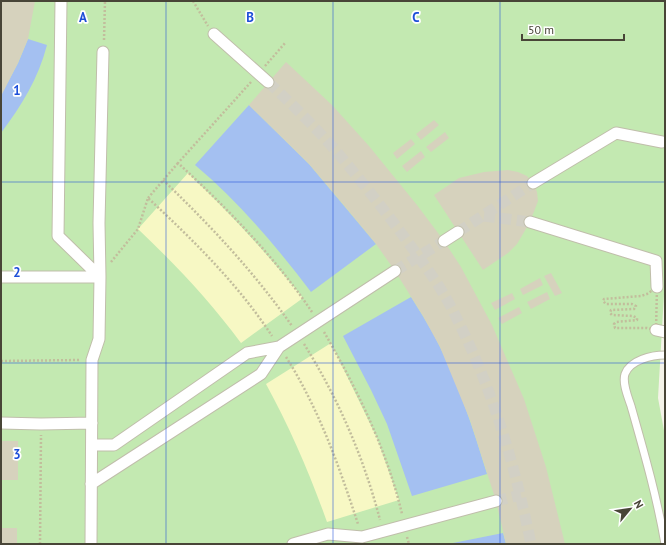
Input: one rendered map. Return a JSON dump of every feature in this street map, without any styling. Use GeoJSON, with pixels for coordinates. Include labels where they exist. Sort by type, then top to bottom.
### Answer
{"type":"FeatureCollection","features":[{"type":"Feature","properties":{"kind":"street"},"geometry":{"type":"LineString","coordinates":[[61,1],[58,236],[100,277]]}},
{"type":"Feature","properties":{"kind":"street"},"geometry":{"type":"LineString","coordinates":[[214,34],[268,82]]}},
{"type":"Feature","properties":{"kind":"street"},"geometry":{"type":"LineString","coordinates":[[91,544],[92,360],[99,340],[99,222],[103,52]]}},
{"type":"Feature","properties":{"kind":"street"},"geometry":{"type":"LineString","coordinates":[[534,183],[616,133],[662,142]]}},
{"type":"Feature","properties":{"kind":"street"},"geometry":{"type":"LineString","coordinates":[[530,222],[656,261],[657,287]]}},
{"type":"Feature","properties":{"kind":"street"},"geometry":{"type":"LineString","coordinates":[[444,241],[458,232]]}},
{"type":"Feature","properties":{"kind":"street"},"geometry":{"type":"LineString","coordinates":[[91,484],[261,374],[279,347],[396,271]]}},
{"type":"Feature","properties":{"kind":"street"},"geometry":{"type":"LineString","coordinates":[[1,277],[100,277]]}},
{"type":"Feature","properties":{"kind":"street"},"geometry":{"type":"LineString","coordinates":[[92,445],[114,444],[247,353],[279,347]]}},
{"type":"Feature","properties":{"kind":"street"},"geometry":{"type":"LineString","coordinates":[[1,423],[92,423]]}},
{"type":"Feature","properties":{"kind":"street"},"geometry":{"type":"LineString","coordinates":[[293,544],[328,534],[362,537],[496,501]]}},
{"type":"Feature","properties":{"kind":"street"},"geometry":{"type":"LineString","coordinates":[[352,544],[362,537]]}},
{"type":"Feature","properties":{"kind":"lane"},"geometry":{"type":"LineString","coordinates":[[665,355],[650,356],[635,363],[624,375],[627,394],[655,490],[665,544]]}},
{"type":"Feature","properties":{"kind":"path"},"geometry":{"type":"LineString","coordinates":[[103,52],[105,1]]}},
{"type":"Feature","properties":{"kind":"path"},"geometry":{"type":"LineString","coordinates":[[193,1],[214,34]]}},
{"type":"Feature","properties":{"kind":"path"},"geometry":{"type":"LineString","coordinates":[[100,277],[138,229],[148,198],[286,42]]}},
{"type":"Feature","properties":{"kind":"path"},"geometry":{"type":"LineString","coordinates":[[178,164],[225,208],[256,241],[282,272],[318,321],[347,374],[377,438],[399,500],[409,544]]}},
{"type":"Feature","properties":{"kind":"path"},"geometry":{"type":"LineString","coordinates":[[148,198],[197,245],[231,281],[257,314],[292,367],[326,434],[346,485],[362,537]]}},
{"type":"Feature","properties":{"kind":"path"},"geometry":{"type":"LineString","coordinates":[[657,287],[661,331],[647,328],[615,328],[614,324],[616,322],[634,321],[637,318],[633,316],[611,315],[611,310],[634,309],[636,306],[632,304],[608,304],[603,301],[604,299],[608,297],[640,296],[647,294],[657,287]]}},
{"type":"Feature","properties":{"kind":"path"},"geometry":{"type":"LineString","coordinates":[[1,361],[92,360]]}},
{"type":"Feature","properties":{"kind":"path"},"geometry":{"type":"LineString","coordinates":[[40,544],[41,424]]}},
{"type":"Feature","properties":{"kind":"shaded area"},"geometry":{"type":"Polygon","coordinates":[[[1,1],[665,1],[665,277],[658,398],[665,436],[665,544],[1,544],[1,1]]]}},
{"type":"Feature","properties":{"kind":"sand"},"geometry":{"type":"Polygon","coordinates":[[[188,173],[247,233],[303,298],[241,343],[192,283],[138,229],[188,173]]]}},
{"type":"Feature","properties":{"kind":"sand"},"geometry":{"type":"Polygon","coordinates":[[[331,343],[377,438],[399,500],[327,522],[314,486],[299,452],[266,384],[331,343]]]}},
{"type":"Feature","properties":{"kind":"water"},"geometry":{"type":"Polygon","coordinates":[[[28,39],[47,45],[34,80],[16,112],[1,133],[1,95],[18,63],[28,39]]]}},
{"type":"Feature","properties":{"kind":"water"},"geometry":{"type":"Polygon","coordinates":[[[249,105],[309,164],[376,244],[311,292],[242,209],[195,165],[249,105]]]}},
{"type":"Feature","properties":{"kind":"water"},"geometry":{"type":"Polygon","coordinates":[[[411,297],[434,334],[454,378],[472,426],[487,474],[412,496],[387,424],[343,336],[411,297]]]}},
{"type":"Feature","properties":{"kind":"water"},"geometry":{"type":"Polygon","coordinates":[[[503,533],[506,544],[448,544],[503,533]]]}},
{"type":"Feature","properties":{"kind":"building"},"geometry":{"type":"Polygon","coordinates":[[[1,1],[35,1],[28,39],[18,63],[1,96],[1,1]]]}},
{"type":"Feature","properties":{"kind":"building"},"geometry":{"type":"Polygon","coordinates":[[[286,62],[332,105],[369,146],[417,205],[461,267],[492,325],[524,399],[546,467],[565,544],[506,544],[496,501],[470,420],[440,347],[423,316],[376,244],[309,164],[249,105],[286,62]]]}},
{"type":"Feature","properties":{"kind":"building"},"geometry":{"type":"Polygon","coordinates":[[[434,120],[439,125],[421,140],[416,134],[434,120]]]}},
{"type":"Feature","properties":{"kind":"building"},"geometry":{"type":"Polygon","coordinates":[[[445,132],[449,138],[431,152],[426,147],[445,132]]]}},
{"type":"Feature","properties":{"kind":"building"},"geometry":{"type":"Polygon","coordinates":[[[411,139],[415,144],[397,159],[393,153],[411,139]]]}},
{"type":"Feature","properties":{"kind":"building"},"geometry":{"type":"Polygon","coordinates":[[[421,151],[425,157],[407,172],[402,166],[421,151]]]}},
{"type":"Feature","properties":{"kind":"building"},"geometry":{"type":"Polygon","coordinates":[[[508,170],[527,176],[533,183],[537,192],[538,201],[530,222],[517,244],[508,253],[483,270],[434,195],[459,178],[484,172],[508,170]]]}},
{"type":"Feature","properties":{"kind":"building"},"geometry":{"type":"Polygon","coordinates":[[[551,273],[562,293],[555,296],[544,276],[551,273]]]}},
{"type":"Feature","properties":{"kind":"building"},"geometry":{"type":"Polygon","coordinates":[[[540,278],[543,285],[523,295],[520,289],[540,278]]]}},
{"type":"Feature","properties":{"kind":"building"},"geometry":{"type":"Polygon","coordinates":[[[547,292],[550,299],[531,309],[527,302],[547,292]]]}},
{"type":"Feature","properties":{"kind":"building"},"geometry":{"type":"Polygon","coordinates":[[[512,293],[515,299],[495,310],[491,303],[512,293]]]}},
{"type":"Feature","properties":{"kind":"building"},"geometry":{"type":"Polygon","coordinates":[[[519,307],[522,313],[502,324],[498,318],[519,307]]]}},
{"type":"Feature","properties":{"kind":"building"},"geometry":{"type":"Polygon","coordinates":[[[1,441],[18,441],[18,480],[1,480],[1,441]]]}},
{"type":"Feature","properties":{"kind":"building"},"geometry":{"type":"Polygon","coordinates":[[[1,528],[17,528],[17,544],[1,544],[1,528]]]}},
{"type":"Feature","properties":{"kind":"tunnel"},"geometry":{"type":"LineString","coordinates":[[268,82],[312,124],[353,171],[437,283],[449,304],[480,370],[501,427],[518,485],[531,544]]}},
{"type":"Feature","properties":{"kind":"tunnel"},"geometry":{"type":"LineString","coordinates":[[458,232],[533,183]]}},
{"type":"Feature","properties":{"kind":"tunnel"},"geometry":{"type":"LineString","coordinates":[[484,216],[530,222]]}},
{"type":"Feature","properties":{"kind":"tunnel"},"geometry":{"type":"LineString","coordinates":[[395,271],[444,241]]}},
{"type":"Feature","properties":{"kind":"tunnel"},"geometry":{"type":"LineString","coordinates":[[496,501],[521,495]]}}]}
